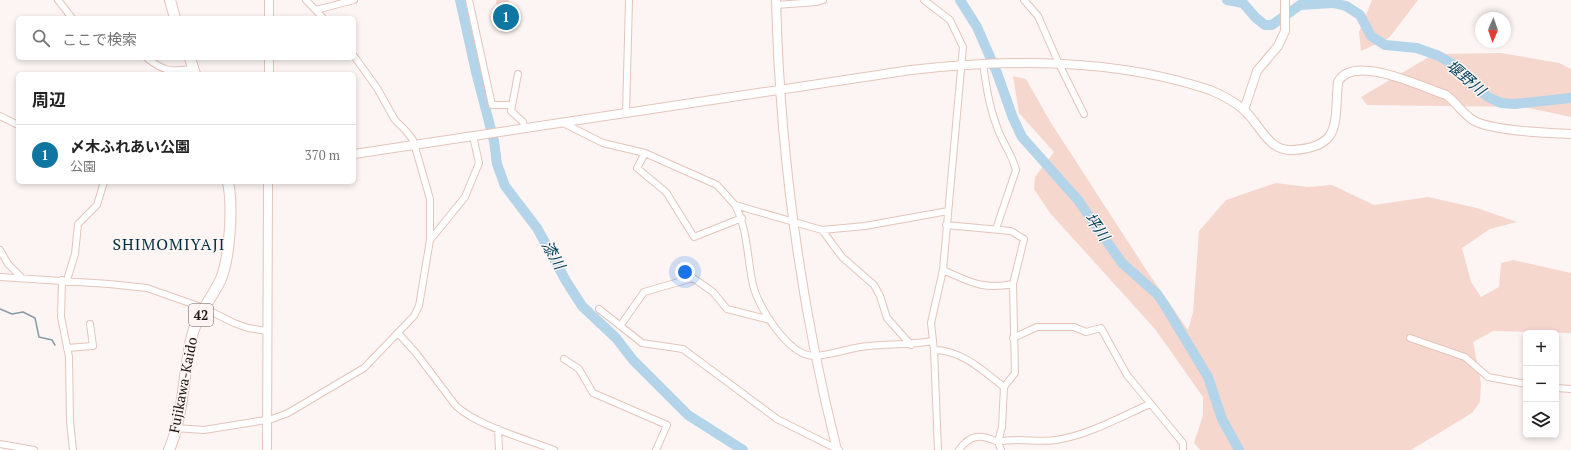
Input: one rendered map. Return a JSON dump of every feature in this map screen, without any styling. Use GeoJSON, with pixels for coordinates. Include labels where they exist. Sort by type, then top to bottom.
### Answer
{"type":"FeatureCollection","features":[{"type":"Feature","properties":{"kind":"main road"},"geometry":{"type":"LineString","coordinates":[[170,0],[174,16]]}},
{"type":"Feature","properties":{"kind":"main road"},"geometry":{"type":"LineString","coordinates":[[191,60],[195,72]]}},
{"type":"Feature","properties":{"kind":"main road","name":"Fujikawa-Kaido"},"geometry":{"type":"LineString","coordinates":[[169,450],[175,428],[192,334],[224,270],[228,242],[230,208],[228,184]]}},
{"type":"Feature","properties":{"kind":"street"},"geometry":{"type":"LineString","coordinates":[[58,0],[70,16]]}},
{"type":"Feature","properties":{"kind":"street"},"geometry":{"type":"LineString","coordinates":[[269,0],[269,16]]}},
{"type":"Feature","properties":{"kind":"street"},"geometry":{"type":"LineString","coordinates":[[306,0],[321,16]]}},
{"type":"Feature","properties":{"kind":"street"},"geometry":{"type":"LineString","coordinates":[[316,10],[354,0]]}},
{"type":"Feature","properties":{"kind":"street"},"geometry":{"type":"LineString","coordinates":[[469,0],[492,105],[511,105]]}},
{"type":"Feature","properties":{"kind":"street"},"geometry":{"type":"LineString","coordinates":[[626,114],[628,0]]}},
{"type":"Feature","properties":{"kind":"street"},"geometry":{"type":"LineString","coordinates":[[823,0],[817,2],[776,2],[786,168],[793,223],[815,356],[837,450]]}},
{"type":"Feature","properties":{"kind":"street"},"geometry":{"type":"LineString","coordinates":[[924,0],[950,20],[963,47],[943,270],[931,323],[934,350],[938,450]]}},
{"type":"Feature","properties":{"kind":"street"},"geometry":{"type":"LineString","coordinates":[[1024,0],[1038,16],[1059,64],[1084,114]]}},
{"type":"Feature","properties":{"kind":"street"},"geometry":{"type":"LineString","coordinates":[[1244,110],[1257,71],[1278,46],[1285,31],[1285,0]]}},
{"type":"Feature","properties":{"kind":"street"},"geometry":{"type":"LineString","coordinates":[[175,428],[204,430],[288,413],[364,368],[414,316],[419,306],[430,240],[430,199],[421,173],[414,145],[406,131],[394,120],[377,88],[356,59]]}},
{"type":"Feature","properties":{"kind":"street"},"geometry":{"type":"LineString","coordinates":[[150,60],[162,69],[169,71],[195,72]]}},
{"type":"Feature","properties":{"kind":"street"},"geometry":{"type":"LineString","coordinates":[[269,60],[269,72]]}},
{"type":"Feature","properties":{"kind":"street"},"geometry":{"type":"LineString","coordinates":[[986,63],[987,93],[997,128],[1014,162],[1016,170],[996,229]]}},
{"type":"Feature","properties":{"kind":"street"},"geometry":{"type":"LineString","coordinates":[[356,154],[563,124],[781,89],[962,64],[986,63],[1059,64],[1115,69],[1157,75],[1222,95],[1244,110],[1276,148],[1284,150],[1293,150],[1319,145],[1327,141],[1334,128],[1338,82],[1341,76],[1347,72],[1367,70],[1379,71],[1446,95],[1454,101],[1472,120],[1481,124],[1519,130],[1571,134]]}},
{"type":"Feature","properties":{"kind":"street"},"geometry":{"type":"LineString","coordinates":[[518,74],[511,111],[523,122],[525,129]]}},
{"type":"Feature","properties":{"kind":"street"},"geometry":{"type":"LineString","coordinates":[[0,116],[16,124]]}},
{"type":"Feature","properties":{"kind":"street"},"geometry":{"type":"LineString","coordinates":[[563,124],[604,144],[645,153],[717,185],[735,205],[742,218],[753,286],[770,320],[777,332],[803,355],[815,356],[867,346],[911,345],[932,341]]}},
{"type":"Feature","properties":{"kind":"street"},"geometry":{"type":"LineString","coordinates":[[430,240],[465,197],[470,186],[479,163],[473,136]]}},
{"type":"Feature","properties":{"kind":"street"},"geometry":{"type":"LineString","coordinates":[[645,153],[638,168],[666,192],[694,236],[742,218]]}},
{"type":"Feature","properties":{"kind":"street"},"geometry":{"type":"LineString","coordinates":[[73,450],[70,421],[69,359],[60,317],[65,280],[75,254],[78,224],[97,205],[103,184]]}},
{"type":"Feature","properties":{"kind":"street"},"geometry":{"type":"LineString","coordinates":[[267,450],[268,184]]}},
{"type":"Feature","properties":{"kind":"street"},"geometry":{"type":"LineString","coordinates":[[735,205],[793,223],[822,230],[873,224],[948,211]]}},
{"type":"Feature","properties":{"kind":"street"},"geometry":{"type":"LineString","coordinates":[[946,225],[1011,231],[1024,239],[1013,284],[1013,338],[1015,373],[1004,387],[1002,427],[998,442],[1001,450]]}},
{"type":"Feature","properties":{"kind":"street"},"geometry":{"type":"LineString","coordinates":[[822,230],[842,257],[874,285],[880,296],[887,318],[911,345]]}},
{"type":"Feature","properties":{"kind":"street"},"geometry":{"type":"LineString","coordinates":[[0,250],[8,264],[21,277]]}},
{"type":"Feature","properties":{"kind":"street"},"geometry":{"type":"LineString","coordinates":[[943,270],[984,287],[999,287],[1013,284]]}},
{"type":"Feature","properties":{"kind":"street"},"geometry":{"type":"LineString","coordinates":[[0,277],[65,280],[147,288],[204,308],[234,323],[248,328],[267,331]]}},
{"type":"Feature","properties":{"kind":"street"},"geometry":{"type":"LineString","coordinates":[[620,326],[644,292],[693,278],[713,292],[727,309],[770,320]]}},
{"type":"Feature","properties":{"kind":"street"},"geometry":{"type":"LineString","coordinates":[[599,309],[642,343],[683,349],[777,419],[837,450]]}},
{"type":"Feature","properties":{"kind":"street"},"geometry":{"type":"LineString","coordinates":[[67,348],[93,346],[90,324]]}},
{"type":"Feature","properties":{"kind":"street"},"geometry":{"type":"LineString","coordinates":[[1013,338],[1037,327],[1074,327],[1086,332],[1101,328],[1118,362],[1150,404],[1183,443],[1183,450]]}},
{"type":"Feature","properties":{"kind":"street"},"geometry":{"type":"LineString","coordinates":[[398,333],[416,353],[462,412],[498,429],[554,450]]}},
{"type":"Feature","properties":{"kind":"street"},"geometry":{"type":"LineString","coordinates":[[1410,338],[1465,357],[1488,377],[1523,383]]}},
{"type":"Feature","properties":{"kind":"street"},"geometry":{"type":"LineString","coordinates":[[934,350],[943,350],[969,360],[1004,387]]}},
{"type":"Feature","properties":{"kind":"street"},"geometry":{"type":"LineString","coordinates":[[564,359],[579,369],[593,393],[667,425],[656,450]]}},
{"type":"Feature","properties":{"kind":"street"},"geometry":{"type":"LineString","coordinates":[[1559,388],[1571,389]]}},
{"type":"Feature","properties":{"kind":"street"},"geometry":{"type":"LineString","coordinates":[[959,450],[965,442],[977,436],[989,438],[998,442],[1007,440],[1056,440],[1093,429],[1150,404]]}},
{"type":"Feature","properties":{"kind":"street"},"geometry":{"type":"LineString","coordinates":[[498,429],[499,450]]}},
{"type":"Feature","properties":{"kind":"street"},"geometry":{"type":"LineString","coordinates":[[0,444],[34,450]]}},
{"type":"Feature","properties":{"kind":"shaded area"},"geometry":{"type":"Polygon","coordinates":[[[496,0],[508,0],[517,9],[511,25],[500,26],[496,0]]]}},
{"type":"Feature","properties":{"kind":"shaded area"},"geometry":{"type":"Polygon","coordinates":[[[1372,0],[1418,0],[1389,38],[1361,51],[1359,32],[1372,0]]]}},
{"type":"Feature","properties":{"kind":"shaded area"},"geometry":{"type":"Polygon","coordinates":[[[1501,53],[1559,63],[1571,69],[1571,117],[1524,107],[1367,105],[1361,97],[1434,54],[1501,53]]]}},
{"type":"Feature","properties":{"kind":"shaded area"},"geometry":{"type":"Polygon","coordinates":[[[1013,76],[1026,79],[1051,123],[1147,271],[1188,330],[1193,313],[1199,231],[1226,200],[1276,183],[1308,187],[1332,185],[1374,205],[1428,197],[1477,208],[1517,222],[1490,229],[1462,248],[1471,282],[1481,297],[1499,287],[1501,263],[1513,260],[1571,273],[1571,333],[1559,333],[1559,330],[1523,330],[1523,332],[1493,331],[1473,342],[1481,383],[1480,402],[1472,413],[1411,450],[1200,450],[1194,443],[1203,415],[1203,397],[1155,329],[1050,213],[1034,189],[1035,177],[1054,152],[1019,113],[1013,76]]]}},
{"type":"Feature","properties":{"kind":"waterway","name":"漆川"},"geometry":{"type":"LineString","coordinates":[[460,0],[476,72],[494,141],[497,164],[505,186],[537,228],[566,281],[582,306],[616,338],[633,360],[688,415],[743,450]]}},
{"type":"Feature","properties":{"kind":"waterway","name":"坪川"},"geometry":{"type":"LineString","coordinates":[[960,0],[977,27],[1022,137],[1078,200],[1122,263],[1157,294],[1164,304],[1208,377],[1222,419],[1239,450]]}},
{"type":"Feature","properties":{"kind":"waterway","name":"堰野川"},"geometry":{"type":"LineString","coordinates":[[1227,0],[1243,3],[1256,18],[1265,25],[1272,25],[1300,5],[1333,3],[1346,6],[1360,15],[1371,36],[1385,45],[1417,48],[1439,56],[1456,66],[1488,97],[1501,103],[1515,104],[1571,98]]}},
{"type":"Feature","properties":{"kind":"waterway"},"geometry":{"type":"LineString","coordinates":[[0,309],[12,314],[23,312],[35,318],[39,337],[52,340],[55,345]]}},
{"type":"Feature","properties":{"kind":"place","name":"〆木ふれあい公園"},"geometry":{"type":"Point","coordinates":[506,17]}},
{"type":"Feature","properties":{"kind":"district","name":"SHIMOMIYAJI"},"geometry":{"type":"Point","coordinates":[169,244]}}]}
